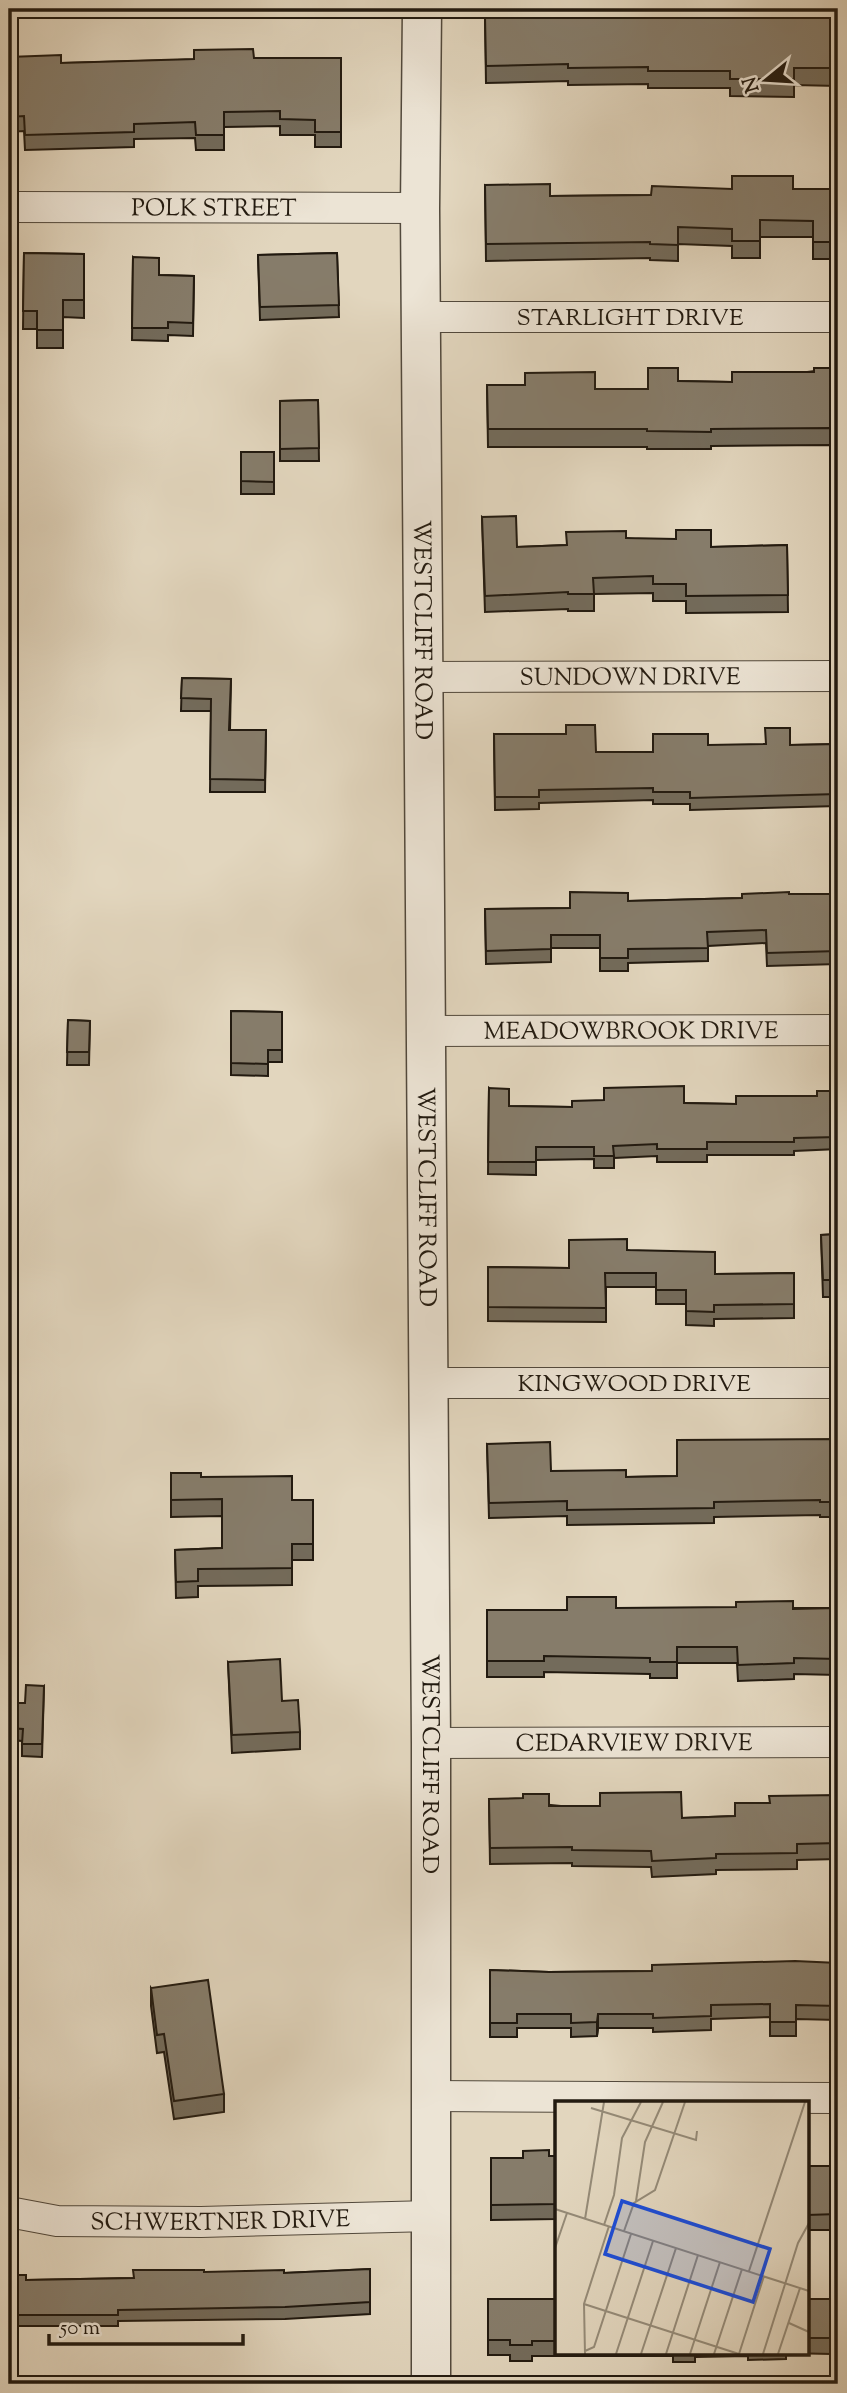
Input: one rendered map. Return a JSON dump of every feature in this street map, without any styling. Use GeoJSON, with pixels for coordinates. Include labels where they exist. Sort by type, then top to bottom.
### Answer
{"type":"FeatureCollection","features":[{"type":"Feature","properties":{"kind":"street","name":"WESTCLIFF ROAD"},"geometry":{"type":"LineString","coordinates":[[422,9],[420,208],[431,1743],[431,2384]]}},
{"type":"Feature","properties":{"kind":"street","name":"POLK STREET"},"geometry":{"type":"LineString","coordinates":[[9,207],[420,208]]}},
{"type":"Feature","properties":{"kind":"street","name":"STARLIGHT DRIVE"},"geometry":{"type":"LineString","coordinates":[[422,317],[838,317]]}},
{"type":"Feature","properties":{"kind":"street","name":"SUNDOWN DRIVE"},"geometry":{"type":"LineString","coordinates":[[424,677],[838,676]]}},
{"type":"Feature","properties":{"kind":"street","name":"MEADOWBROOK DRIVE"},"geometry":{"type":"LineString","coordinates":[[425,1031],[838,1030]]}},
{"type":"Feature","properties":{"kind":"street","name":"KINGWOOD DRIVE"},"geometry":{"type":"LineString","coordinates":[[429,1383],[838,1383]]}},
{"type":"Feature","properties":{"kind":"street","name":"CEDARVIEW DRIVE"},"geometry":{"type":"LineString","coordinates":[[431,1743],[838,1742]]}},
{"type":"Feature","properties":{"kind":"street"},"geometry":{"type":"LineString","coordinates":[[431,2096],[838,2098]]}},
{"type":"Feature","properties":{"kind":"street","name":"SCHWERTNER DRIVE"},"geometry":{"type":"LineString","coordinates":[[9,2212],[57,2221],[431,2216]]}},
{"type":"Feature","properties":{"kind":"building"},"geometry":{"type":"Polygon","coordinates":[[[630,13],[630,17],[816,18],[816,14],[838,14],[838,68],[794,68],[794,79],[730,79],[730,71],[648,71],[648,67],[568,68],[568,64],[486,66],[485,17],[630,13]]]}},
{"type":"Feature","properties":{"kind":"building"},"geometry":{"type":"Polygon","coordinates":[[[253,49],[254,58],[341,58],[341,132],[315,132],[315,120],[280,119],[280,111],[224,112],[224,135],[196,135],[195,122],[134,124],[134,132],[25,135],[24,116],[9,117],[9,57],[61,55],[61,63],[194,59],[194,50],[253,49]]]}},
{"type":"Feature","properties":{"kind":"building"},"geometry":{"type":"Polygon","coordinates":[[[732,176],[793,176],[793,189],[838,189],[838,242],[813,242],[813,221],[760,220],[760,241],[732,241],[732,229],[678,227],[678,245],[650,242],[486,244],[485,185],[550,184],[550,196],[651,195],[652,186],[732,189],[732,176]]]}},
{"type":"Feature","properties":{"kind":"building"},"geometry":{"type":"Polygon","coordinates":[[[24,253],[84,254],[84,300],[63,300],[63,330],[37,330],[37,311],[23,311],[24,253]]]}},
{"type":"Feature","properties":{"kind":"building"},"geometry":{"type":"Polygon","coordinates":[[[337,253],[339,305],[260,307],[258,255],[337,253]]]}},
{"type":"Feature","properties":{"kind":"building"},"geometry":{"type":"Polygon","coordinates":[[[133,257],[159,258],[159,275],[194,276],[193,323],[168,322],[168,328],[132,328],[133,257]]]}},
{"type":"Feature","properties":{"kind":"building"},"geometry":{"type":"Polygon","coordinates":[[[648,368],[678,368],[678,381],[732,382],[732,372],[814,372],[814,368],[838,368],[838,442],[832,442],[832,428],[711,429],[711,432],[647,429],[488,429],[487,385],[525,385],[525,373],[595,372],[595,389],[648,389],[648,368]]]}},
{"type":"Feature","properties":{"kind":"building"},"geometry":{"type":"Polygon","coordinates":[[[318,400],[319,448],[280,449],[280,401],[318,400]]]}},
{"type":"Feature","properties":{"kind":"building"},"geometry":{"type":"Polygon","coordinates":[[[241,452],[274,452],[274,482],[241,481],[241,452]]]}},
{"type":"Feature","properties":{"kind":"building"},"geometry":{"type":"Polygon","coordinates":[[[516,516],[517,547],[567,545],[566,532],[626,531],[626,538],[676,539],[676,530],[711,530],[711,547],[787,545],[788,595],[686,596],[686,584],[653,584],[653,576],[593,578],[594,594],[568,592],[485,596],[482,517],[516,516]]]}},
{"type":"Feature","properties":{"kind":"building"},"geometry":{"type":"Polygon","coordinates":[[[832,543],[838,543],[838,598],[832,599],[832,543]]]}},
{"type":"Feature","properties":{"kind":"building"},"geometry":{"type":"Polygon","coordinates":[[[182,678],[231,679],[229,730],[266,730],[265,780],[210,779],[211,699],[181,698],[182,678]]]}},
{"type":"Feature","properties":{"kind":"building"},"geometry":{"type":"Polygon","coordinates":[[[566,725],[595,725],[596,752],[653,752],[653,734],[708,734],[708,745],[766,744],[765,728],[790,728],[790,745],[838,744],[838,794],[690,798],[690,792],[653,792],[653,788],[539,790],[539,797],[495,797],[494,734],[566,734],[566,725]]]}},
{"type":"Feature","properties":{"kind":"building"},"geometry":{"type":"Polygon","coordinates":[[[570,892],[628,893],[628,901],[742,898],[742,894],[789,892],[838,894],[838,951],[767,953],[766,930],[707,932],[708,948],[628,949],[628,958],[600,958],[600,935],[551,935],[551,949],[486,951],[485,909],[570,908],[570,892]]]}},
{"type":"Feature","properties":{"kind":"building"},"geometry":{"type":"Polygon","coordinates":[[[231,1011],[282,1012],[282,1050],[268,1050],[268,1064],[231,1063],[231,1011]]]}},
{"type":"Feature","properties":{"kind":"building"},"geometry":{"type":"Polygon","coordinates":[[[68,1020],[90,1021],[89,1052],[67,1052],[68,1020]]]}},
{"type":"Feature","properties":{"kind":"building"},"geometry":{"type":"Polygon","coordinates":[[[684,1086],[684,1103],[736,1104],[736,1096],[817,1096],[817,1091],[838,1091],[838,1137],[794,1138],[794,1142],[707,1142],[707,1149],[657,1149],[657,1144],[613,1146],[614,1156],[594,1156],[594,1147],[536,1147],[536,1162],[488,1162],[489,1088],[509,1089],[509,1106],[572,1107],[572,1101],[604,1100],[604,1088],[684,1086]]]}},
{"type":"Feature","properties":{"kind":"building"},"geometry":{"type":"Polygon","coordinates":[[[838,1234],[838,1280],[823,1280],[821,1235],[838,1234]]]}},
{"type":"Feature","properties":{"kind":"building"},"geometry":{"type":"Polygon","coordinates":[[[627,1239],[627,1250],[715,1252],[715,1274],[794,1273],[794,1304],[714,1305],[714,1312],[686,1311],[686,1290],[656,1290],[656,1273],[605,1273],[606,1308],[488,1307],[488,1267],[569,1268],[569,1240],[627,1239]]]}},
{"type":"Feature","properties":{"kind":"building"},"geometry":{"type":"Polygon","coordinates":[[[838,1439],[838,1502],[714,1502],[714,1508],[567,1510],[567,1501],[489,1503],[487,1444],[550,1442],[551,1471],[626,1470],[626,1477],[677,1476],[677,1440],[838,1439]]]}},
{"type":"Feature","properties":{"kind":"building"},"geometry":{"type":"Polygon","coordinates":[[[171,1473],[201,1473],[201,1477],[292,1476],[292,1500],[313,1500],[313,1544],[292,1544],[292,1568],[198,1569],[198,1581],[176,1582],[175,1550],[222,1548],[222,1499],[171,1500],[171,1473]]]}},
{"type":"Feature","properties":{"kind":"building"},"geometry":{"type":"Polygon","coordinates":[[[567,1597],[616,1597],[616,1608],[736,1607],[736,1602],[793,1601],[793,1609],[838,1608],[838,1659],[794,1658],[794,1663],[738,1665],[737,1647],[677,1647],[677,1662],[650,1662],[650,1658],[544,1656],[544,1661],[487,1661],[487,1610],[567,1610],[567,1597]]]}},
{"type":"Feature","properties":{"kind":"building"},"geometry":{"type":"Polygon","coordinates":[[[280,1659],[282,1701],[298,1700],[300,1732],[232,1735],[228,1662],[280,1659]]]}},
{"type":"Feature","properties":{"kind":"building"},"geometry":{"type":"Polygon","coordinates":[[[26,1685],[44,1686],[42,1744],[22,1744],[23,1729],[9,1728],[9,1703],[25,1703],[26,1685]]]}},
{"type":"Feature","properties":{"kind":"building"},"geometry":{"type":"Polygon","coordinates":[[[681,1792],[682,1818],[735,1816],[735,1803],[770,1803],[769,1796],[838,1795],[838,1843],[797,1844],[797,1853],[716,1854],[716,1858],[652,1861],[651,1851],[572,1850],[572,1847],[490,1848],[489,1799],[523,1798],[523,1794],[549,1794],[549,1806],[600,1806],[600,1793],[681,1792]]]}},
{"type":"Feature","properties":{"kind":"building"},"geometry":{"type":"Polygon","coordinates":[[[795,1961],[838,1963],[838,2006],[796,2005],[796,2022],[770,2022],[770,2004],[711,2005],[711,2016],[653,2018],[653,2014],[598,2014],[597,2022],[571,2023],[571,2014],[517,2014],[517,2023],[490,2023],[490,1970],[652,1971],[652,1965],[795,1961]]]}},
{"type":"Feature","properties":{"kind":"building"},"geometry":{"type":"Polygon","coordinates":[[[208,1980],[224,2094],[174,2101],[164,2034],[157,2035],[151,1988],[208,1980]]]}},
{"type":"Feature","properties":{"kind":"building"},"geometry":{"type":"Polygon","coordinates":[[[9,2089],[18,2098],[9,2107],[9,2089]]]}},
{"type":"Feature","properties":{"kind":"building"},"geometry":{"type":"Polygon","coordinates":[[[549,2150],[549,2156],[555,2156],[555,2204],[491,2205],[491,2158],[523,2158],[523,2151],[549,2150]]]}},
{"type":"Feature","properties":{"kind":"building"},"geometry":{"type":"Polygon","coordinates":[[[808,2166],[838,2166],[838,2214],[808,2215],[808,2166]]]}},
{"type":"Feature","properties":{"kind":"building"},"geometry":{"type":"Polygon","coordinates":[[[370,2269],[370,2302],[285,2307],[118,2310],[118,2315],[9,2315],[9,2275],[26,2275],[26,2280],[134,2278],[133,2270],[284,2270],[284,2273],[370,2269]]]}},
{"type":"Feature","properties":{"kind":"building"},"geometry":{"type":"Polygon","coordinates":[[[831,2291],[838,2291],[838,2344],[832,2343],[831,2338],[808,2338],[808,2299],[832,2299],[831,2291]]]}},
{"type":"Feature","properties":{"kind":"building"},"geometry":{"type":"Polygon","coordinates":[[[488,2299],[555,2299],[555,2341],[510,2345],[510,2340],[488,2340],[488,2299]]]}}]}
